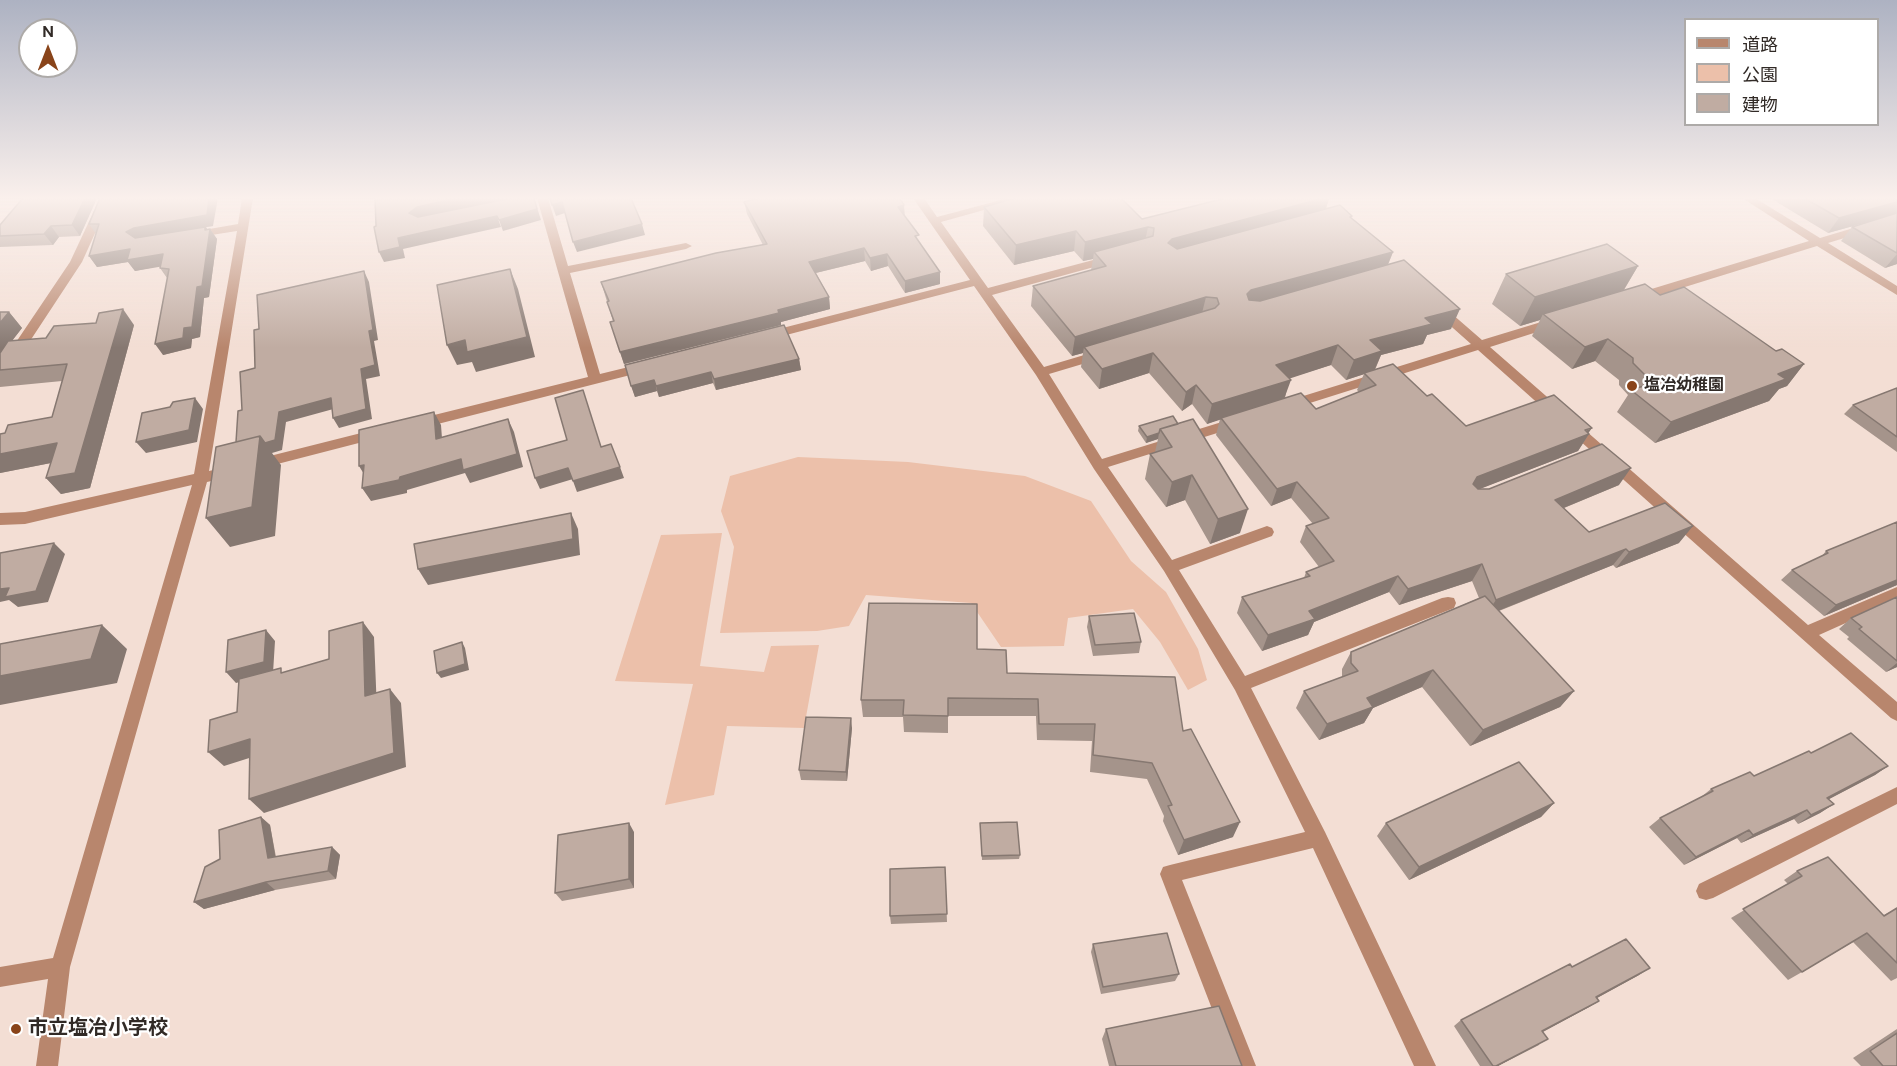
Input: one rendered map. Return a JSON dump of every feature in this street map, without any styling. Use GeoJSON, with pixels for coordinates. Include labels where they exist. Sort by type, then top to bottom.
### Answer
{"type":"FeatureCollection","features":[{"type":"Feature","properties":{"kind":"street"},"geometry":{"type":"LineString","coordinates":[[0,376],[76,262],[83,248]]}},
{"type":"Feature","properties":{"kind":"street"},"geometry":{"type":"LineString","coordinates":[[47,1066],[60,967],[201,478],[240,248]]}},
{"type":"Feature","properties":{"kind":"street"},"geometry":{"type":"LineString","coordinates":[[555,248],[595,380]]}},
{"type":"Feature","properties":{"kind":"street"},"geometry":{"type":"LineString","coordinates":[[563,272],[678,248]]}},
{"type":"Feature","properties":{"kind":"street"},"geometry":{"type":"LineString","coordinates":[[952,248],[1041,372],[1099,465],[1169,567],[1241,685],[1318,838],[1425,1066]]}},
{"type":"Feature","properties":{"kind":"street"},"geometry":{"type":"LineString","coordinates":[[1626,301],[1803,248]]}},
{"type":"Feature","properties":{"kind":"street"},"geometry":{"type":"LineString","coordinates":[[1827,248],[1897,291]]}},
{"type":"Feature","properties":{"kind":"street"},"geometry":{"type":"LineString","coordinates":[[756,338],[1122,257]]}},
{"type":"Feature","properties":{"kind":"street"},"geometry":{"type":"LineString","coordinates":[[1435,305],[1594,452],[1807,633],[1897,713]]}},
{"type":"Feature","properties":{"kind":"street"},"geometry":{"type":"LineString","coordinates":[[1278,409],[1570,318]]}},
{"type":"Feature","properties":{"kind":"street"},"geometry":{"type":"LineString","coordinates":[[1041,372],[1118,349]]}},
{"type":"Feature","properties":{"kind":"street"},"geometry":{"type":"LineString","coordinates":[[410,426],[664,362]]}},
{"type":"Feature","properties":{"kind":"street"},"geometry":{"type":"LineString","coordinates":[[1099,465],[1256,416]]}},
{"type":"Feature","properties":{"kind":"street"},"geometry":{"type":"LineString","coordinates":[[0,519],[25,518],[387,432]]}},
{"type":"Feature","properties":{"kind":"street"},"geometry":{"type":"LineString","coordinates":[[1169,567],[1267,532]]}},
{"type":"Feature","properties":{"kind":"street"},"geometry":{"type":"LineString","coordinates":[[1807,633],[1897,593]]}},
{"type":"Feature","properties":{"kind":"street"},"geometry":{"type":"LineString","coordinates":[[1241,685],[1448,603]]}},
{"type":"Feature","properties":{"kind":"street"},"geometry":{"type":"LineString","coordinates":[[1706,891],[1897,795]]}},
{"type":"Feature","properties":{"kind":"street"},"geometry":{"type":"LineString","coordinates":[[1245,1066],[1170,874],[1318,838]]}},
{"type":"Feature","properties":{"kind":"street"},"geometry":{"type":"LineString","coordinates":[[0,977],[60,967]]}},
{"type":"Feature","properties":{"kind":"green space"},"geometry":{"type":"Polygon","coordinates":[[[798,457],[908,462],[1025,476],[1091,501],[1131,561],[1166,592],[1198,649],[1207,680],[1188,690],[1160,642],[1133,609],[1068,618],[1064,646],[1001,647],[971,603],[866,595],[849,626],[817,631],[720,633],[734,547],[721,511],[730,476],[798,457]]]}},
{"type":"Feature","properties":{"kind":"green space"},"geometry":{"type":"Polygon","coordinates":[[[722,533],[700,666],[764,672],[771,646],[819,645],[804,728],[727,726],[714,795],[665,805],[693,684],[615,681],[661,535],[722,533]]]}},
{"type":"Feature","properties":{"kind":"building"},"geometry":{"type":"Polygon","coordinates":[[[92,248],[207,248],[202,286],[197,287],[192,327],[184,328],[183,338],[155,344],[169,269],[160,268],[163,254],[127,260],[130,249],[89,256],[92,248]]]}},
{"type":"Feature","properties":{"kind":"building"},"geometry":{"type":"Polygon","coordinates":[[[378,248],[397,248],[379,252],[378,248]]]}},
{"type":"Feature","properties":{"kind":"building"},"geometry":{"type":"Polygon","coordinates":[[[746,248],[923,248],[940,272],[905,281],[887,254],[870,258],[864,248],[809,262],[829,297],[778,310],[779,313],[620,352],[610,322],[614,321],[607,302],[609,301],[601,282],[746,248]]]}},
{"type":"Feature","properties":{"kind":"building"},"geometry":{"type":"Polygon","coordinates":[[[1110,248],[1388,248],[1393,252],[1251,290],[1247,294],[1249,300],[1260,301],[1404,260],[1460,309],[1425,318],[1432,324],[1370,340],[1382,351],[1354,360],[1338,345],[1276,365],[1291,380],[1212,404],[1196,385],[1186,392],[1153,353],[1102,369],[1084,347],[1215,308],[1219,304],[1217,298],[1206,297],[1075,337],[1033,286],[1106,266],[1094,252],[1110,248]]]}},
{"type":"Feature","properties":{"kind":"building"},"geometry":{"type":"Polygon","coordinates":[[[1594,248],[1612,248],[1638,266],[1535,297],[1506,274],[1594,248]]]}},
{"type":"Feature","properties":{"kind":"building"},"geometry":{"type":"Polygon","coordinates":[[[1888,248],[1897,248],[1897,253],[1888,248]]]}},
{"type":"Feature","properties":{"kind":"building"},"geometry":{"type":"Polygon","coordinates":[[[510,269],[527,337],[467,352],[465,340],[447,345],[437,285],[510,269]]]}},
{"type":"Feature","properties":{"kind":"building"},"geometry":{"type":"Polygon","coordinates":[[[364,271],[373,330],[369,331],[375,365],[361,369],[366,409],[333,418],[331,398],[279,412],[275,440],[265,443],[260,436],[236,442],[238,411],[242,410],[240,372],[255,368],[254,330],[259,329],[257,295],[364,271]]]}},
{"type":"Feature","properties":{"kind":"building"},"geometry":{"type":"Polygon","coordinates":[[[1645,284],[1660,295],[1684,287],[1776,351],[1782,349],[1804,364],[1778,374],[1786,379],[1671,422],[1631,390],[1653,383],[1633,363],[1633,358],[1608,339],[1585,347],[1543,314],[1645,284]]]}},
{"type":"Feature","properties":{"kind":"building"},"geometry":{"type":"Polygon","coordinates":[[[123,309],[75,473],[46,478],[57,443],[0,454],[0,434],[5,433],[8,425],[52,417],[67,364],[0,370],[0,353],[8,341],[46,338],[54,326],[96,323],[99,313],[123,309]]]}},
{"type":"Feature","properties":{"kind":"building"},"geometry":{"type":"Polygon","coordinates":[[[0,312],[9,312],[0,323],[0,312]]]}},
{"type":"Feature","properties":{"kind":"building"},"geometry":{"type":"Polygon","coordinates":[[[784,325],[799,359],[714,379],[711,372],[656,386],[654,380],[631,386],[625,365],[784,325]]]}},
{"type":"Feature","properties":{"kind":"building"},"geometry":{"type":"Polygon","coordinates":[[[1393,364],[1427,396],[1432,394],[1466,426],[1554,395],[1592,428],[1585,430],[1589,434],[1477,477],[1473,484],[1478,489],[1489,489],[1602,444],[1631,468],[1555,500],[1589,532],[1665,503],[1693,526],[1629,552],[1626,549],[1496,600],[1482,564],[1408,589],[1398,576],[1309,611],[1315,619],[1268,635],[1242,597],[1310,576],[1306,572],[1334,561],[1306,526],[1329,518],[1297,482],[1277,489],[1221,418],[1301,393],[1316,409],[1376,385],[1364,373],[1393,364]]]}},
{"type":"Feature","properties":{"kind":"building"},"geometry":{"type":"Polygon","coordinates":[[[1897,388],[1897,437],[1853,405],[1897,388]]]}},
{"type":"Feature","properties":{"kind":"building"},"geometry":{"type":"Polygon","coordinates":[[[583,390],[601,447],[611,444],[620,467],[573,481],[568,468],[535,478],[527,451],[567,440],[555,398],[583,390]]]}},
{"type":"Feature","properties":{"kind":"building"},"geometry":{"type":"Polygon","coordinates":[[[195,398],[189,430],[136,442],[142,413],[170,407],[173,402],[195,398]]]}},
{"type":"Feature","properties":{"kind":"building"},"geometry":{"type":"Polygon","coordinates":[[[434,412],[436,439],[508,419],[517,454],[463,470],[461,459],[400,477],[399,480],[362,488],[364,465],[359,466],[359,430],[434,412]]]}},
{"type":"Feature","properties":{"kind":"building"},"geometry":{"type":"Polygon","coordinates":[[[1173,416],[1178,424],[1160,429],[1159,433],[1147,437],[1139,426],[1173,416]]]}},
{"type":"Feature","properties":{"kind":"building"},"geometry":{"type":"Polygon","coordinates":[[[1193,419],[1248,509],[1218,519],[1192,475],[1172,482],[1150,454],[1172,447],[1160,429],[1193,419]]]}},
{"type":"Feature","properties":{"kind":"building"},"geometry":{"type":"Polygon","coordinates":[[[260,436],[252,507],[206,518],[216,447],[260,436]]]}},
{"type":"Feature","properties":{"kind":"building"},"geometry":{"type":"Polygon","coordinates":[[[571,513],[573,539],[418,569],[414,544],[571,513]]]}},
{"type":"Feature","properties":{"kind":"building"},"geometry":{"type":"Polygon","coordinates":[[[1897,522],[1897,580],[1836,605],[1792,570],[1828,553],[1826,551],[1897,522]]]}},
{"type":"Feature","properties":{"kind":"building"},"geometry":{"type":"Polygon","coordinates":[[[54,543],[36,591],[5,597],[9,588],[0,589],[0,553],[54,543]]]}},
{"type":"Feature","properties":{"kind":"building"},"geometry":{"type":"Polygon","coordinates":[[[1485,596],[1574,691],[1483,730],[1433,670],[1367,698],[1373,707],[1327,724],[1304,691],[1358,671],[1351,663],[1351,652],[1485,596]]]}},
{"type":"Feature","properties":{"kind":"building"},"geometry":{"type":"Polygon","coordinates":[[[1897,597],[1897,661],[1859,629],[1862,627],[1851,618],[1897,597]]]}},
{"type":"Feature","properties":{"kind":"building"},"geometry":{"type":"Polygon","coordinates":[[[869,603],[977,604],[977,649],[1006,650],[1007,673],[1175,677],[1183,731],[1191,729],[1240,822],[1184,840],[1168,806],[1172,805],[1152,763],[1093,755],[1095,724],[1039,724],[1038,699],[948,698],[948,716],[903,715],[904,700],[861,700],[869,603]]]}},
{"type":"Feature","properties":{"kind":"building"},"geometry":{"type":"Polygon","coordinates":[[[1134,613],[1141,642],[1095,645],[1089,616],[1134,613]]]}},
{"type":"Feature","properties":{"kind":"building"},"geometry":{"type":"Polygon","coordinates":[[[363,622],[365,696],[390,689],[394,753],[249,799],[250,739],[208,752],[210,720],[237,712],[239,679],[281,668],[281,673],[329,659],[329,631],[363,622]]]}},
{"type":"Feature","properties":{"kind":"building"},"geometry":{"type":"Polygon","coordinates":[[[102,625],[91,659],[0,676],[0,644],[102,625]]]}},
{"type":"Feature","properties":{"kind":"building"},"geometry":{"type":"Polygon","coordinates":[[[266,630],[264,662],[226,672],[228,640],[266,630]]]}},
{"type":"Feature","properties":{"kind":"building"},"geometry":{"type":"Polygon","coordinates":[[[462,642],[465,664],[437,673],[434,651],[462,642]]]}},
{"type":"Feature","properties":{"kind":"building"},"geometry":{"type":"Polygon","coordinates":[[[806,717],[851,718],[846,772],[799,770],[806,717]]]}},
{"type":"Feature","properties":{"kind":"building"},"geometry":{"type":"Polygon","coordinates":[[[1851,733],[1888,766],[1827,798],[1834,804],[1811,815],[1807,810],[1753,835],[1749,830],[1696,857],[1660,818],[1713,791],[1711,789],[1750,772],[1754,776],[1809,751],[1811,753],[1851,733]]]}},
{"type":"Feature","properties":{"kind":"building"},"geometry":{"type":"Polygon","coordinates":[[[1519,762],[1554,803],[1419,867],[1386,823],[1519,762]]]}},
{"type":"Feature","properties":{"kind":"building"},"geometry":{"type":"Polygon","coordinates":[[[261,817],[268,858],[332,847],[328,871],[266,882],[194,902],[205,867],[220,859],[219,830],[261,817]]]}},
{"type":"Feature","properties":{"kind":"building"},"geometry":{"type":"Polygon","coordinates":[[[1017,822],[1020,855],[982,856],[980,823],[1017,822]]]}},
{"type":"Feature","properties":{"kind":"building"},"geometry":{"type":"Polygon","coordinates":[[[629,823],[629,879],[555,893],[558,835],[629,823]]]}},
{"type":"Feature","properties":{"kind":"building"},"geometry":{"type":"Polygon","coordinates":[[[1828,857],[1884,916],[1897,908],[1897,963],[1867,933],[1802,972],[1743,909],[1802,876],[1797,871],[1828,857]]]}},
{"type":"Feature","properties":{"kind":"building"},"geometry":{"type":"Polygon","coordinates":[[[945,867],[947,914],[890,916],[890,869],[945,867]]]}},
{"type":"Feature","properties":{"kind":"building"},"geometry":{"type":"Polygon","coordinates":[[[1167,933],[1179,974],[1103,987],[1093,944],[1167,933]]]}},
{"type":"Feature","properties":{"kind":"building"},"geometry":{"type":"Polygon","coordinates":[[[1626,939],[1650,968],[1596,997],[1599,1001],[1542,1031],[1548,1039],[1493,1066],[1461,1020],[1570,964],[1572,967],[1626,939]]]}},
{"type":"Feature","properties":{"kind":"building"},"geometry":{"type":"Polygon","coordinates":[[[1219,1006],[1242,1066],[1116,1066],[1106,1029],[1219,1006]]]}},
{"type":"Feature","properties":{"kind":"building"},"geometry":{"type":"Polygon","coordinates":[[[1897,1033],[1897,1066],[1883,1066],[1870,1051],[1897,1033]]]}},
{"type":"Feature","properties":{"kind":"place","name":"塩冶幼稚園"},"geometry":{"type":"Point","coordinates":[1632,386]}},
{"type":"Feature","properties":{"kind":"place","name":"市立塩冶小学校"},"geometry":{"type":"Point","coordinates":[16,1029]}}]}
